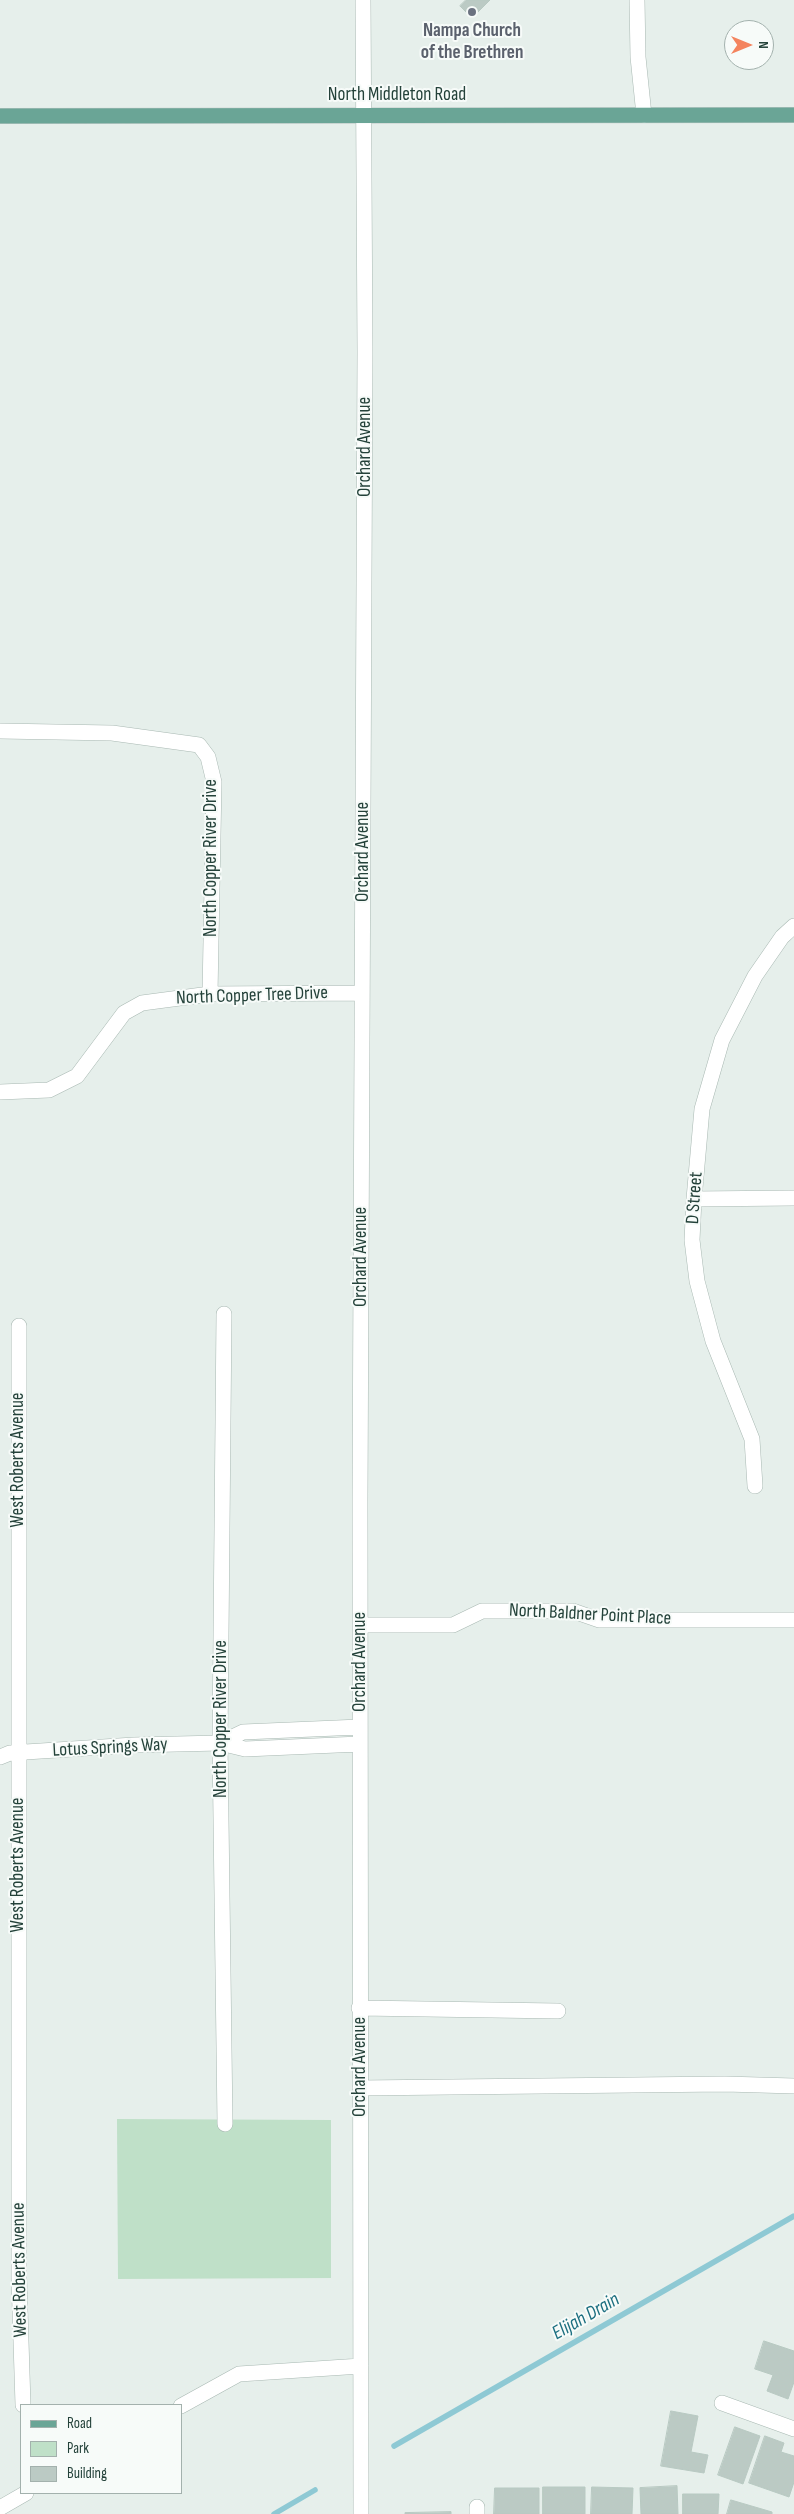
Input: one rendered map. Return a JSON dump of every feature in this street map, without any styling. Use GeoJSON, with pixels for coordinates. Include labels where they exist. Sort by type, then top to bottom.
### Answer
{"type":"FeatureCollection","features":[{"type":"Feature","properties":{"kind":"main road","name":"North Middleton Road"},"geometry":{"type":"LineString","coordinates":[[0,116],[794,116]]}},
{"type":"Feature","properties":{"kind":"street","name":"Orchard Avenue"},"geometry":{"type":"LineString","coordinates":[[362,2514],[359,2008],[365,362],[363,0]]}},
{"type":"Feature","properties":{"kind":"street"},"geometry":{"type":"LineString","coordinates":[[636,0],[638,57],[644,115]]}},
{"type":"Feature","properties":{"kind":"street","name":"North Copper River Drive"},"geometry":{"type":"LineString","coordinates":[[0,731],[112,733],[199,745],[208,757],[214,782],[210,994]]}},
{"type":"Feature","properties":{"kind":"street","name":"D Street"},"geometry":{"type":"LineString","coordinates":[[755,1486],[752,1439],[713,1341],[697,1281],[692,1240],[694,1199],[702,1109],[722,1040],[755,976],[782,937],[794,926]]}},
{"type":"Feature","properties":{"kind":"street","name":"North Copper Tree Drive"},"geometry":{"type":"LineString","coordinates":[[0,1092],[49,1090],[77,1076],[124,1014],[142,1003],[210,994],[362,994]]}},
{"type":"Feature","properties":{"kind":"street"},"geometry":{"type":"LineString","coordinates":[[694,1199],[794,1198]]}},
{"type":"Feature","properties":{"kind":"street","name":"North Copper River Drive"},"geometry":{"type":"LineString","coordinates":[[224,1314],[220,1743],[225,2124]]}},
{"type":"Feature","properties":{"kind":"street","name":"West Roberts Avenue"},"geometry":{"type":"LineString","coordinates":[[19,1326],[19,2278],[23,2404]]}},
{"type":"Feature","properties":{"kind":"street","name":"North Baldner Point Place"},"geometry":{"type":"LineString","coordinates":[[360,1625],[453,1625],[482,1611],[573,1611],[599,1620],[794,1620]]}},
{"type":"Feature","properties":{"kind":"street","name":"Lotus Springs Way"},"geometry":{"type":"LineString","coordinates":[[220,1743],[244,1732],[360,1727]]}},
{"type":"Feature","properties":{"kind":"street","name":"Lotus Springs Way"},"geometry":{"type":"LineString","coordinates":[[0,1757],[18,1753],[134,1745],[220,1743],[245,1749],[360,1744]]}},
{"type":"Feature","properties":{"kind":"street"},"geometry":{"type":"LineString","coordinates":[[359,2008],[558,2011]]}},
{"type":"Feature","properties":{"kind":"street"},"geometry":{"type":"LineString","coordinates":[[360,2088],[725,2084],[794,2086]]}},
{"type":"Feature","properties":{"kind":"street"},"geometry":{"type":"LineString","coordinates":[[182,2405],[239,2374],[361,2366]]}},
{"type":"Feature","properties":{"kind":"street"},"geometry":{"type":"LineString","coordinates":[[722,2403],[794,2429]]}},
{"type":"Feature","properties":{"kind":"street"},"geometry":{"type":"LineString","coordinates":[[0,2508],[24,2494]]}},
{"type":"Feature","properties":{"kind":"green space"},"geometry":{"type":"Polygon","coordinates":[[[117,2119],[331,2120],[331,2278],[118,2279],[117,2119]]]}},
{"type":"Feature","properties":{"kind":"building","name":"Nampa Church of the Brethren"},"geometry":{"type":"Polygon","coordinates":[[[466,0],[490,0],[472,18],[460,6],[466,0]]]}},
{"type":"Feature","properties":{"kind":"building"},"geometry":{"type":"Polygon","coordinates":[[[764,2341],[794,2351],[794,2382],[788,2399],[767,2391],[773,2375],[755,2369],[764,2341]]]}},
{"type":"Feature","properties":{"kind":"building"},"geometry":{"type":"Polygon","coordinates":[[[671,2411],[698,2416],[691,2452],[708,2455],[704,2473],[661,2466],[671,2411]]]}},
{"type":"Feature","properties":{"kind":"building"},"geometry":{"type":"Polygon","coordinates":[[[735,2427],[760,2436],[743,2484],[718,2475],[735,2427]]]}},
{"type":"Feature","properties":{"kind":"building"},"geometry":{"type":"Polygon","coordinates":[[[765,2436],[784,2443],[781,2452],[794,2456],[794,2482],[789,2497],[749,2483],[765,2436]]]}},
{"type":"Feature","properties":{"kind":"building"},"geometry":{"type":"Polygon","coordinates":[[[677,2486],[678,2514],[641,2514],[640,2488],[677,2486]]]}},
{"type":"Feature","properties":{"kind":"building"},"geometry":{"type":"Polygon","coordinates":[[[543,2487],[585,2487],[585,2514],[543,2514],[543,2487]]]}},
{"type":"Feature","properties":{"kind":"building"},"geometry":{"type":"Polygon","coordinates":[[[592,2487],[633,2488],[632,2514],[591,2514],[592,2487]]]}},
{"type":"Feature","properties":{"kind":"building"},"geometry":{"type":"Polygon","coordinates":[[[495,2488],[539,2488],[539,2514],[494,2514],[495,2488]]]}},
{"type":"Feature","properties":{"kind":"building"},"geometry":{"type":"Polygon","coordinates":[[[683,2494],[719,2494],[718,2514],[683,2514],[683,2494]]]}},
{"type":"Feature","properties":{"kind":"building"},"geometry":{"type":"Polygon","coordinates":[[[731,2500],[772,2512],[772,2514],[727,2514],[731,2500]]]}},
{"type":"Feature","properties":{"kind":"building"},"geometry":{"type":"Polygon","coordinates":[[[451,2512],[451,2514],[405,2514],[405,2513],[451,2512]]]}},
{"type":"Feature","properties":{"kind":"waterway","name":"Elijah Drain"},"geometry":{"type":"LineString","coordinates":[[394,2446],[794,2216]]}},
{"type":"Feature","properties":{"kind":"waterway","name":"Elijah Drain"},"geometry":{"type":"LineString","coordinates":[[274,2514],[315,2490]]}},
{"type":"Feature","properties":{"kind":"place","name":"Nampa Church of the Brethren"},"geometry":{"type":"Point","coordinates":[472,12]}}]}
